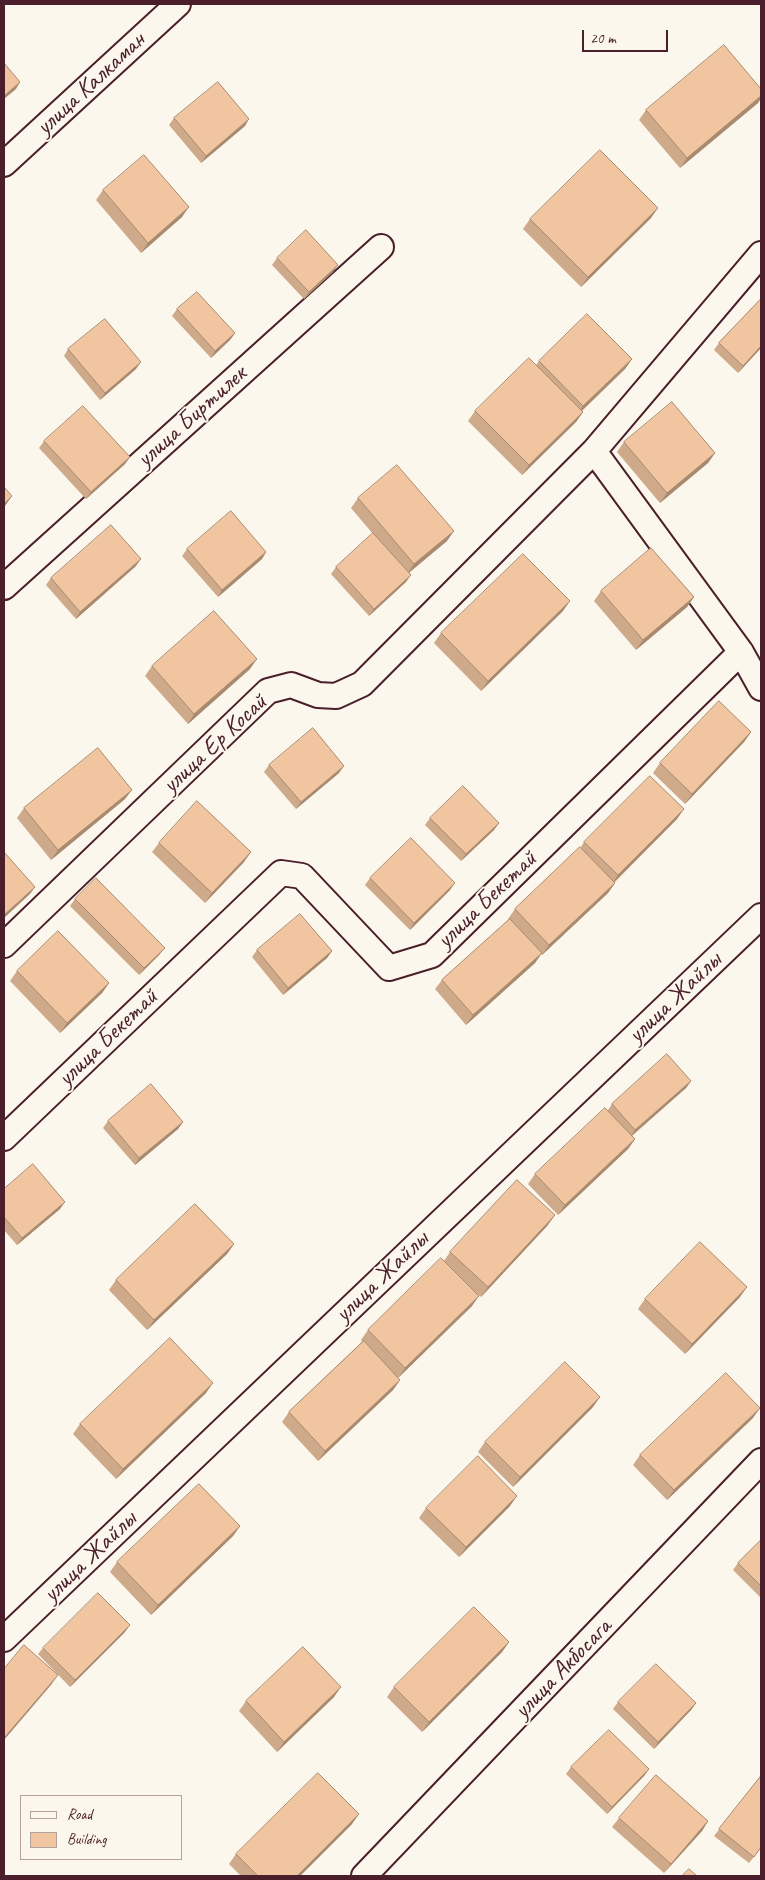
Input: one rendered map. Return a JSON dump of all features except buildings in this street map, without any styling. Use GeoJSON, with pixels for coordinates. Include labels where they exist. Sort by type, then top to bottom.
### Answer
{"type":"FeatureCollection","features":[{"type":"Feature","properties":{"kind":"street","name":"улица Калкаман"},"geometry":{"type":"LineString","coordinates":[[4,164],[178,4]]}},
{"type":"Feature","properties":{"kind":"street","name":"улица Биртилек"},"geometry":{"type":"LineString","coordinates":[[4,587],[381,247]]}},
{"type":"Feature","properties":{"kind":"street","name":"улица Ер Косай"},"geometry":{"type":"LineString","coordinates":[[4,945],[268,691],[291,685],[318,694],[336,696],[362,684],[594,451],[761,254]]}},
{"type":"Feature","properties":{"kind":"street"},"geometry":{"type":"LineString","coordinates":[[594,451],[741,652],[761,688]]}},
{"type":"Feature","properties":{"kind":"street","name":"улица Бекетай"},"geometry":{"type":"LineString","coordinates":[[4,1138],[281,873],[302,876],[389,968],[432,955],[741,652]]}},
{"type":"Feature","properties":{"kind":"street","name":"улица Жайлы"},"geometry":{"type":"LineString","coordinates":[[4,1639],[761,916]]}},
{"type":"Feature","properties":{"kind":"street","name":"улица Акбосага"},"geometry":{"type":"LineString","coordinates":[[364,1876],[761,1461]]}}]}
